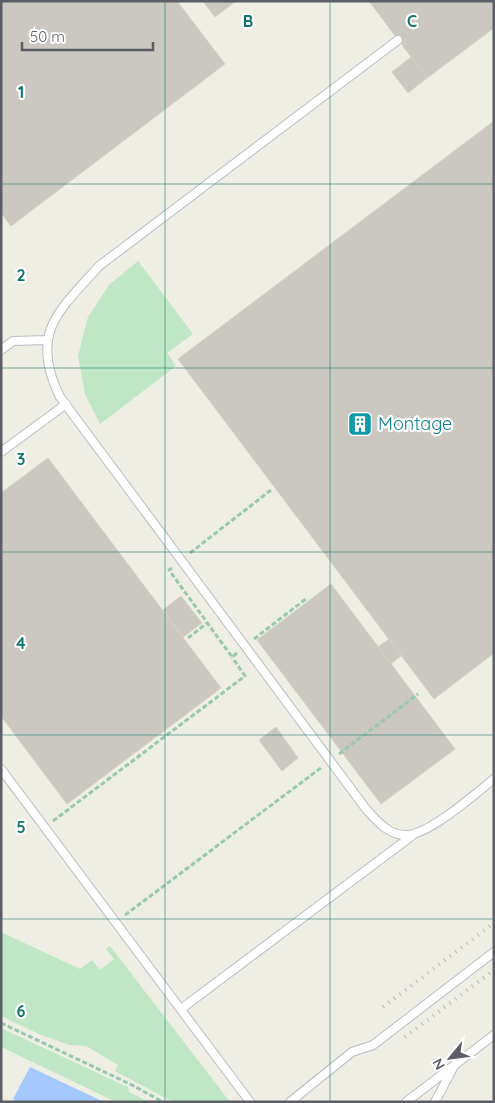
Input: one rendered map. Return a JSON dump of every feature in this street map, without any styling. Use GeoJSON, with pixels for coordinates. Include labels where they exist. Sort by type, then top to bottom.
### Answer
{"type":"FeatureCollection","features":[{"type":"Feature","properties":{"kind":"lane"},"geometry":{"type":"LineString","coordinates":[[398,40],[99,266],[66,302],[52,324],[47,340],[47,359],[54,384],[66,404],[366,809],[382,826],[406,835],[415,834]]}},
{"type":"Feature","properties":{"kind":"lane"},"geometry":{"type":"LineString","coordinates":[[1,350],[13,341],[47,340]]}},
{"type":"Feature","properties":{"kind":"lane"},"geometry":{"type":"LineString","coordinates":[[1,452],[66,404]]}},
{"type":"Feature","properties":{"kind":"lane"},"geometry":{"type":"LineString","coordinates":[[1,769],[250,1102]]}},
{"type":"Feature","properties":{"kind":"lane"},"geometry":{"type":"LineString","coordinates":[[181,1009],[415,834],[443,818],[494,779]]}},
{"type":"Feature","properties":{"kind":"lane"},"geometry":{"type":"LineString","coordinates":[[290,1102],[352,1052],[373,1045],[494,952]]}},
{"type":"Feature","properties":{"kind":"lane"},"geometry":{"type":"LineString","coordinates":[[406,1102],[494,1035]]}},
{"type":"Feature","properties":{"kind":"lane"},"geometry":{"type":"LineString","coordinates":[[435,1102],[454,1065]]}},
{"type":"Feature","properties":{"kind":"path"},"geometry":{"type":"LineString","coordinates":[[45,827],[245,676],[169,570],[271,490]]}},
{"type":"Feature","properties":{"kind":"path"},"geometry":{"type":"LineString","coordinates":[[232,657],[307,598]]}},
{"type":"Feature","properties":{"kind":"path"},"geometry":{"type":"LineString","coordinates":[[188,638],[207,623]]}},
{"type":"Feature","properties":{"kind":"path"},"geometry":{"type":"LineString","coordinates":[[115,923],[418,694]]}},
{"type":"Feature","properties":{"kind":"path"},"geometry":{"type":"LineString","coordinates":[[1,1023],[132,1085],[163,1102]]}},
{"type":"Feature","properties":{"kind":"green space"},"geometry":{"type":"Polygon","coordinates":[[[138,261],[193,334],[167,353],[176,366],[100,424],[85,394],[78,356],[88,317],[109,285],[138,261]]]}},
{"type":"Feature","properties":{"kind":"green space"},"geometry":{"type":"Polygon","coordinates":[[[1,932],[80,969],[92,960],[100,970],[114,959],[106,949],[110,946],[230,1102],[173,1102],[115,1071],[118,1065],[86,1046],[69,1045],[39,1034],[1,1016],[1,932]]]}},
{"type":"Feature","properties":{"kind":"green space"},"geometry":{"type":"Polygon","coordinates":[[[1,1028],[128,1087],[129,1092],[149,1102],[116,1102],[1,1047],[1,1028]]]}},
{"type":"Feature","properties":{"kind":"water"},"geometry":{"type":"Polygon","coordinates":[[[30,1067],[104,1102],[15,1102],[13,1099],[30,1067]]]}},
{"type":"Feature","properties":{"kind":"building"},"geometry":{"type":"Polygon","coordinates":[[[1,1],[177,1],[225,64],[11,226],[1,213],[1,1]]]}},
{"type":"Feature","properties":{"kind":"building"},"geometry":{"type":"Polygon","coordinates":[[[203,1],[236,1],[215,17],[203,1]]]}},
{"type":"Feature","properties":{"kind":"building"},"geometry":{"type":"Polygon","coordinates":[[[369,1],[494,1],[494,28],[427,78],[369,1]]]}},
{"type":"Feature","properties":{"kind":"building"},"geometry":{"type":"Polygon","coordinates":[[[411,57],[427,78],[408,93],[392,72],[411,57]]]}},
{"type":"Feature","properties":{"kind":"building","name":"Montage"},"geometry":{"type":"Polygon","coordinates":[[[494,121],[494,653],[434,699],[178,359],[494,121]]]}},
{"type":"Feature","properties":{"kind":"building"},"geometry":{"type":"Polygon","coordinates":[[[48,458],[221,688],[67,804],[1,716],[1,493],[48,458]]]}},
{"type":"Feature","properties":{"kind":"building"},"geometry":{"type":"Polygon","coordinates":[[[331,584],[455,749],[381,804],[257,640],[331,584]]]}},
{"type":"Feature","properties":{"kind":"building"},"geometry":{"type":"Polygon","coordinates":[[[181,596],[202,623],[183,637],[163,610],[181,596]]]}},
{"type":"Feature","properties":{"kind":"building"},"geometry":{"type":"Polygon","coordinates":[[[389,639],[402,655],[391,664],[378,647],[389,639]]]}},
{"type":"Feature","properties":{"kind":"building"},"geometry":{"type":"Polygon","coordinates":[[[276,727],[298,758],[282,771],[259,740],[276,727]]]}},
{"type":"Feature","properties":{"kind":"railway"},"geometry":{"type":"LineString","coordinates":[[383,1007],[494,923]]}},
{"type":"Feature","properties":{"kind":"railway"},"geometry":{"type":"LineString","coordinates":[[405,1037],[494,970]]}},
{"type":"Feature","properties":{"kind":"place","name":"Montage"},"geometry":{"type":"Point","coordinates":[360,424]}}]}
